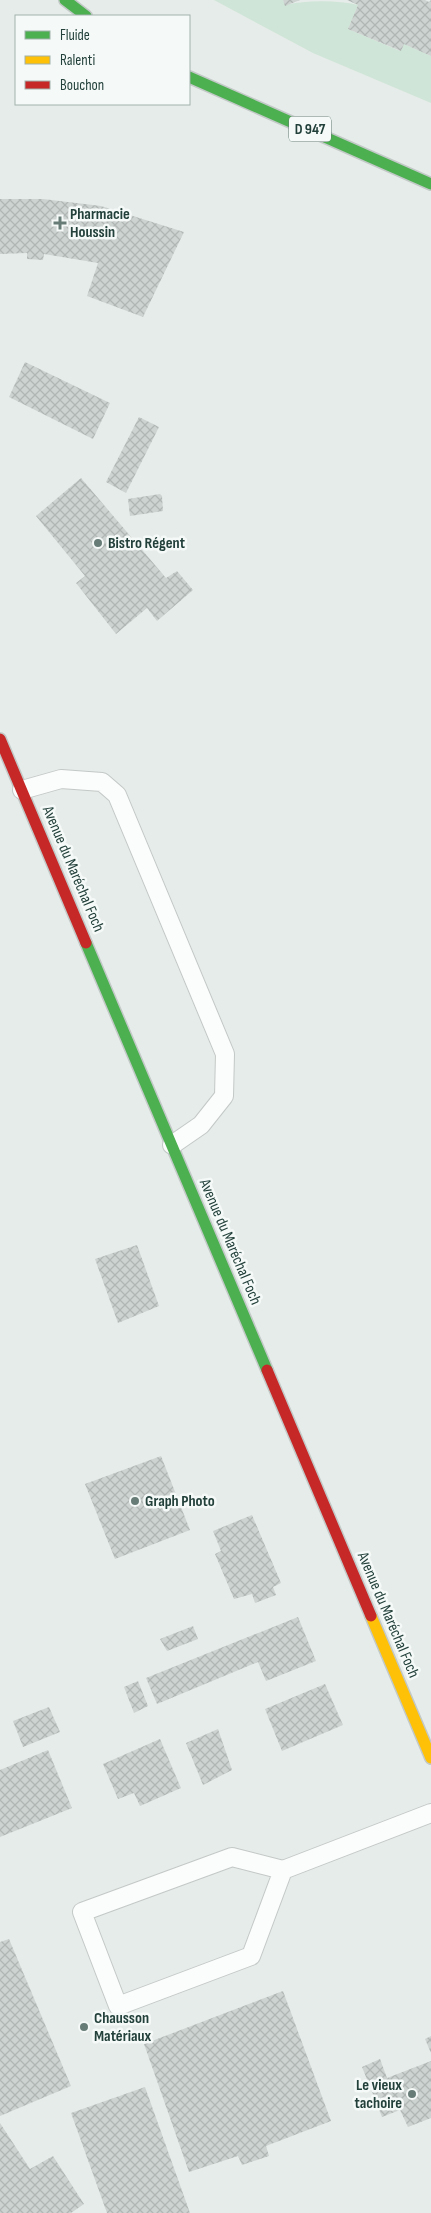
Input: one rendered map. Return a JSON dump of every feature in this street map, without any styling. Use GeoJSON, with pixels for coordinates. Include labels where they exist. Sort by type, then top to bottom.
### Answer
{"type":"FeatureCollection","features":[{"type":"Feature","properties":{"kind":"main road"},"geometry":{"type":"LineString","coordinates":[[65,0],[85,15]]}},
{"type":"Feature","properties":{"kind":"main road","name":"D 947"},"geometry":{"type":"LineString","coordinates":[[190,77],[431,184]]}},
{"type":"Feature","properties":{"kind":"main road","name":"Avenue du Maréchal Foch"},"geometry":{"type":"LineString","coordinates":[[0,739],[431,1758]]}},
{"type":"Feature","properties":{"kind":"lane"},"geometry":{"type":"LineString","coordinates":[[22,790],[61,779],[102,782],[117,795],[224,1054],[224,1096],[201,1125],[172,1145]]}},
{"type":"Feature","properties":{"kind":"lane"},"geometry":{"type":"LineString","coordinates":[[282,1870],[251,1956],[118,2006],[82,1912],[232,1857],[282,1870],[431,1813]]}},
{"type":"Feature","properties":{"kind":"green space"},"geometry":{"type":"Polygon","coordinates":[[[214,0],[283,0],[285,5],[312,1],[331,1],[358,5],[348,29],[400,51],[404,44],[431,56],[431,103],[313,53],[214,0]]]}},
{"type":"Feature","properties":{"kind":"building"},"geometry":{"type":"Polygon","coordinates":[[[283,0],[300,0],[285,6],[283,0]]]}},
{"type":"Feature","properties":{"kind":"building"},"geometry":{"type":"Polygon","coordinates":[[[347,0],[425,0],[429,2],[431,0],[431,56],[404,44],[401,51],[348,29],[358,5],[347,0]]]}},
{"type":"Feature","properties":{"kind":"building"},"geometry":{"type":"Polygon","coordinates":[[[0,199],[43,199],[101,206],[184,232],[143,317],[87,296],[98,263],[44,254],[43,260],[27,259],[27,253],[0,254],[0,199]]]}},
{"type":"Feature","properties":{"kind":"building"},"geometry":{"type":"Polygon","coordinates":[[[25,362],[110,403],[93,439],[9,397],[25,362]]]}},
{"type":"Feature","properties":{"kind":"building"},"geometry":{"type":"Polygon","coordinates":[[[139,417],[159,427],[126,493],[106,482],[139,417]]]}},
{"type":"Feature","properties":{"kind":"building","name":"Bistro Régent"},"geometry":{"type":"Polygon","coordinates":[[[81,478],[166,578],[177,571],[193,590],[157,621],[147,608],[116,634],[76,583],[85,576],[36,516],[81,478]]]}},
{"type":"Feature","properties":{"kind":"building"},"geometry":{"type":"Polygon","coordinates":[[[160,494],[162,496],[163,511],[130,516],[128,499],[160,494]]]}},
{"type":"Feature","properties":{"kind":"building"},"geometry":{"type":"Polygon","coordinates":[[[137,1245],[159,1306],[118,1323],[95,1259],[137,1245]]]}},
{"type":"Feature","properties":{"kind":"building","name":"Graph Photo"},"geometry":{"type":"Polygon","coordinates":[[[161,1456],[190,1530],[115,1559],[85,1484],[161,1456]]]}},
{"type":"Feature","properties":{"kind":"building"},"geometry":{"type":"Polygon","coordinates":[[[252,1515],[281,1583],[273,1587],[276,1595],[255,1603],[252,1594],[234,1599],[215,1554],[221,1551],[213,1531],[252,1515]]]}},
{"type":"Feature","properties":{"kind":"building"},"geometry":{"type":"Polygon","coordinates":[[[298,1617],[316,1661],[266,1681],[258,1662],[157,1704],[146,1678],[298,1617]]]}},
{"type":"Feature","properties":{"kind":"building"},"geometry":{"type":"Polygon","coordinates":[[[193,1626],[198,1639],[167,1651],[160,1639],[193,1626]]]}},
{"type":"Feature","properties":{"kind":"building"},"geometry":{"type":"Polygon","coordinates":[[[138,1681],[148,1706],[134,1713],[124,1687],[138,1681]]]}},
{"type":"Feature","properties":{"kind":"building"},"geometry":{"type":"Polygon","coordinates":[[[325,1684],[343,1725],[282,1751],[265,1709],[325,1684]]]}},
{"type":"Feature","properties":{"kind":"building"},"geometry":{"type":"Polygon","coordinates":[[[49,1707],[60,1732],[23,1747],[13,1721],[49,1707]]]}},
{"type":"Feature","properties":{"kind":"building"},"geometry":{"type":"Polygon","coordinates":[[[218,1729],[232,1770],[203,1785],[186,1743],[218,1729]]]}},
{"type":"Feature","properties":{"kind":"building"},"geometry":{"type":"Polygon","coordinates":[[[160,1739],[181,1788],[140,1806],[134,1793],[118,1799],[103,1764],[160,1739]]]}},
{"type":"Feature","properties":{"kind":"building"},"geometry":{"type":"Polygon","coordinates":[[[48,1750],[72,1808],[0,1837],[0,1770],[48,1750]]]}},
{"type":"Feature","properties":{"kind":"building"},"geometry":{"type":"Polygon","coordinates":[[[9,1939],[71,2086],[0,2116],[0,1942],[9,1939]]]}},
{"type":"Feature","properties":{"kind":"building"},"geometry":{"type":"Polygon","coordinates":[[[283,1991],[331,2121],[266,2146],[269,2156],[242,2165],[238,2156],[189,2172],[144,2044],[283,1991]]]}},
{"type":"Feature","properties":{"kind":"building","name":"Le vieux tachoire"},"geometry":{"type":"Polygon","coordinates":[[[431,2036],[431,2053],[425,2039],[431,2036]]]}},
{"type":"Feature","properties":{"kind":"building","name":"Le vieux tachoire"},"geometry":{"type":"Polygon","coordinates":[[[380,2059],[387,2078],[431,2061],[431,2118],[408,2127],[400,2110],[382,2117],[362,2067],[380,2059]]]}},
{"type":"Feature","properties":{"kind":"building"},"geometry":{"type":"Polygon","coordinates":[[[145,2087],[190,2213],[107,2213],[71,2113],[145,2087]]]}},
{"type":"Feature","properties":{"kind":"building"},"geometry":{"type":"Polygon","coordinates":[[[0,2123],[30,2169],[53,2156],[84,2204],[71,2213],[0,2213],[0,2123]]]}},
{"type":"Feature","properties":{"kind":"traffic: fast"},"geometry":{"type":"LineString","coordinates":[[65,0],[85,15]]}},
{"type":"Feature","properties":{"kind":"traffic: fast"},"geometry":{"type":"LineString","coordinates":[[190,77],[431,184]]}},
{"type":"Feature","properties":{"kind":"traffic: fast"},"geometry":{"type":"LineString","coordinates":[[86,943],[267,1370]]}},
{"type":"Feature","properties":{"kind":"traffic: slow"},"geometry":{"type":"LineString","coordinates":[[371,1616],[431,1758]]}},
{"type":"Feature","properties":{"kind":"traffic: jam"},"geometry":{"type":"LineString","coordinates":[[0,739],[86,943]]}},
{"type":"Feature","properties":{"kind":"traffic: jam"},"geometry":{"type":"LineString","coordinates":[[267,1370],[371,1616]]}},
{"type":"Feature","properties":{"kind":"place","name":"Pharmacie Houssin"},"geometry":{"type":"Point","coordinates":[60,223]}},
{"type":"Feature","properties":{"kind":"place","name":"Bistro Régent"},"geometry":{"type":"Point","coordinates":[98,543]}},
{"type":"Feature","properties":{"kind":"place","name":"Graph Photo"},"geometry":{"type":"Point","coordinates":[135,1501]}},
{"type":"Feature","properties":{"kind":"place","name":"Chausson Matériaux"},"geometry":{"type":"Point","coordinates":[84,2027]}},
{"type":"Feature","properties":{"kind":"place","name":"Le vieux tachoire"},"geometry":{"type":"Point","coordinates":[412,2094]}}]}
